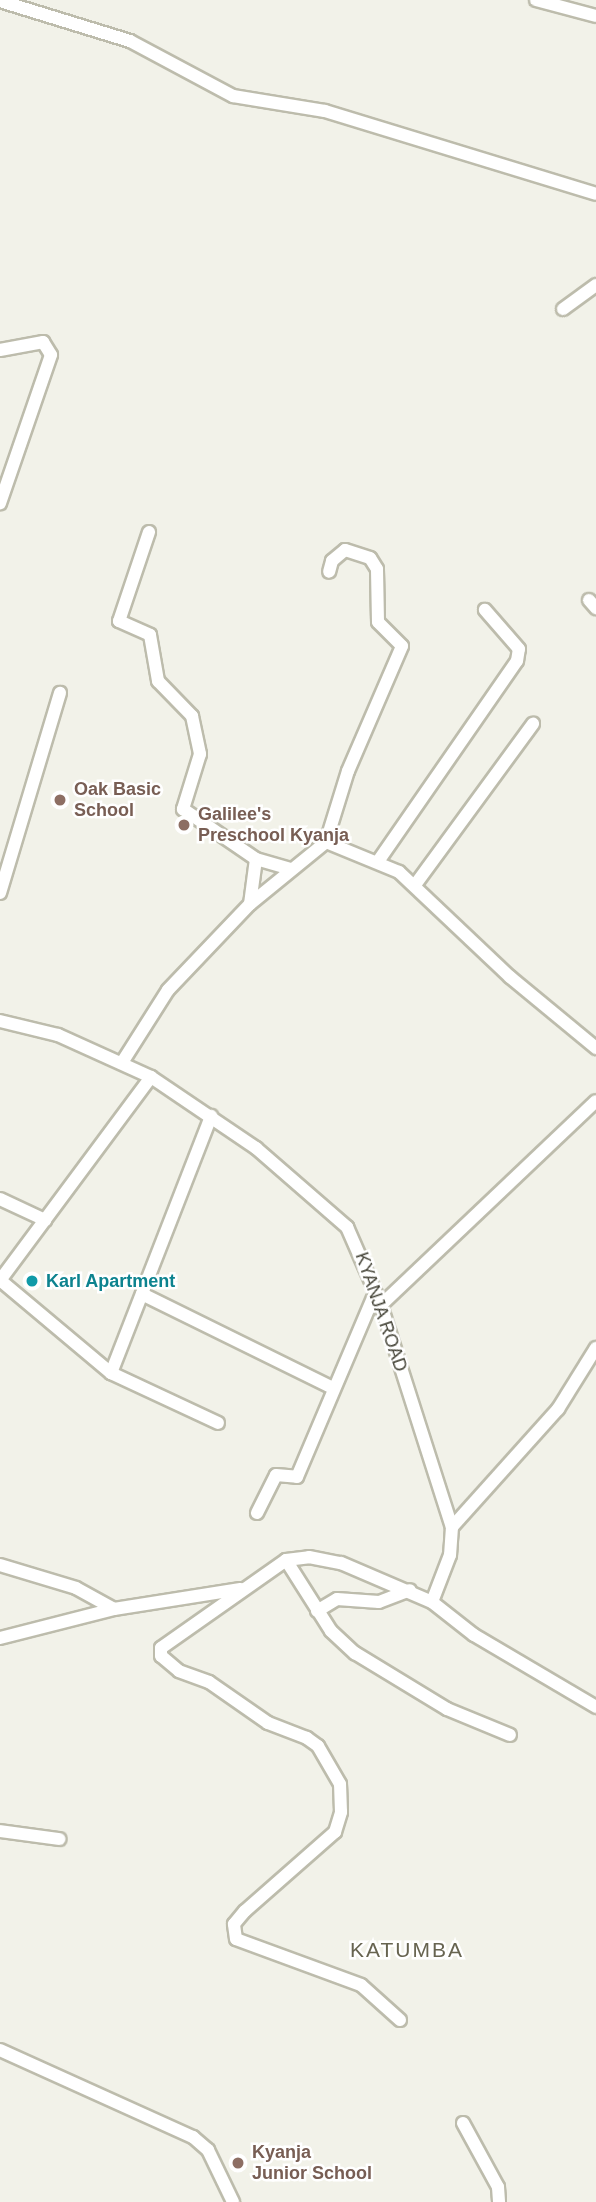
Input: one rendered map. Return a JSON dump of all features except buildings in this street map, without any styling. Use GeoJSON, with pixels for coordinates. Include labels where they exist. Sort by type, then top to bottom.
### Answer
{"type":"FeatureCollection","features":[{"type":"Feature","properties":{"kind":"street"},"geometry":{"type":"LineString","coordinates":[[536,0],[575,4],[596,16]]}},
{"type":"Feature","properties":{"kind":"street"},"geometry":{"type":"LineString","coordinates":[[0,1],[130,41],[233,96],[325,111],[596,194]]}},
{"type":"Feature","properties":{"kind":"street"},"geometry":{"type":"LineString","coordinates":[[563,309],[596,285]]}},
{"type":"Feature","properties":{"kind":"street"},"geometry":{"type":"LineString","coordinates":[[0,350],[43,342],[51,355],[0,503]]}},
{"type":"Feature","properties":{"kind":"street"},"geometry":{"type":"LineString","coordinates":[[149,532],[119,621],[150,635],[158,681],[192,716],[200,754],[183,809],[256,859],[292,869]]}},
{"type":"Feature","properties":{"kind":"street"},"geometry":{"type":"LineString","coordinates":[[123,1061],[152,1009],[250,904],[326,842],[348,771],[402,646],[379,622],[377,569],[370,558],[345,550],[332,561],[329,572]]}},
{"type":"Feature","properties":{"kind":"street"},"geometry":{"type":"LineString","coordinates":[[379,860],[517,661],[519,649],[485,610]]}},
{"type":"Feature","properties":{"kind":"street"},"geometry":{"type":"LineString","coordinates":[[0,892],[60,693]]}},
{"type":"Feature","properties":{"kind":"street"},"geometry":{"type":"LineString","coordinates":[[415,885],[533,724]]}},
{"type":"Feature","properties":{"kind":"street"},"geometry":{"type":"LineString","coordinates":[[326,842],[379,860],[415,885],[510,976],[596,1048]]}},
{"type":"Feature","properties":{"kind":"street"},"geometry":{"type":"LineString","coordinates":[[250,904],[256,859]]}},
{"type":"Feature","properties":{"kind":"street","name":"KYANJA ROAD"},"geometry":{"type":"LineString","coordinates":[[0,1021],[58,1035],[123,1061],[150,1077],[211,1116],[334,1213],[357,1243],[381,1306],[452,1527],[450,1555],[432,1602]]}},
{"type":"Feature","properties":{"kind":"street"},"geometry":{"type":"LineString","coordinates":[[150,1077],[45,1220],[3,1272],[0,1280],[111,1373],[218,1423]]}},
{"type":"Feature","properties":{"kind":"street"},"geometry":{"type":"LineString","coordinates":[[381,1306],[596,1101]]}},
{"type":"Feature","properties":{"kind":"street"},"geometry":{"type":"LineString","coordinates":[[111,1373],[211,1116]]}},
{"type":"Feature","properties":{"kind":"street"},"geometry":{"type":"LineString","coordinates":[[0,1199],[45,1220]]}},
{"type":"Feature","properties":{"kind":"street"},"geometry":{"type":"LineString","coordinates":[[257,1513],[276,1475],[296,1477],[375,1293]]}},
{"type":"Feature","properties":{"kind":"street"},"geometry":{"type":"LineString","coordinates":[[142,1294],[333,1388]]}},
{"type":"Feature","properties":{"kind":"street"},"geometry":{"type":"LineString","coordinates":[[452,1527],[558,1409],[596,1348]]}},
{"type":"Feature","properties":{"kind":"street"},"geometry":{"type":"LineString","coordinates":[[400,2020],[362,1985],[282,1952],[243,1943],[233,1931],[245,1911],[322,1847],[335,1832],[341,1812],[340,1784],[318,1746],[258,1718],[209,1682],[179,1671],[161,1656],[167,1640],[218,1611],[241,1589],[286,1560],[309,1557],[341,1563],[432,1602],[474,1635],[596,1707]]}},
{"type":"Feature","properties":{"kind":"street"},"geometry":{"type":"LineString","coordinates":[[286,1560],[317,1612],[355,1653],[404,1685],[510,1735]]}},
{"type":"Feature","properties":{"kind":"street"},"geometry":{"type":"LineString","coordinates":[[0,1565],[76,1588],[114,1609]]}},
{"type":"Feature","properties":{"kind":"street"},"geometry":{"type":"LineString","coordinates":[[0,1638],[114,1609],[241,1589]]}},
{"type":"Feature","properties":{"kind":"street"},"geometry":{"type":"LineString","coordinates":[[317,1612],[337,1599],[379,1602],[410,1591]]}},
{"type":"Feature","properties":{"kind":"street"},"geometry":{"type":"LineString","coordinates":[[0,1831],[59,1839]]}},
{"type":"Feature","properties":{"kind":"street"},"geometry":{"type":"LineString","coordinates":[[0,2050],[193,2137],[208,2150],[233,2202]]}},
{"type":"Feature","properties":{"kind":"street"},"geometry":{"type":"LineString","coordinates":[[463,2123],[498,2187],[499,2202]]}},
{"type":"Feature","properties":{"kind":"place","name":"Oak Basic School"},"geometry":{"type":"Point","coordinates":[60,800]}},
{"type":"Feature","properties":{"kind":"place","name":"Galilee's Preschool Kyanja"},"geometry":{"type":"Point","coordinates":[184,825]}},
{"type":"Feature","properties":{"kind":"place","name":"Karl Apartment"},"geometry":{"type":"Point","coordinates":[32,1281]}},
{"type":"Feature","properties":{"kind":"place","name":"Kyanja Junior School"},"geometry":{"type":"Point","coordinates":[238,2163]}},
{"type":"Feature","properties":{"kind":"district","name":"KATUMBA"},"geometry":{"type":"Point","coordinates":[407,1950]}}]}
